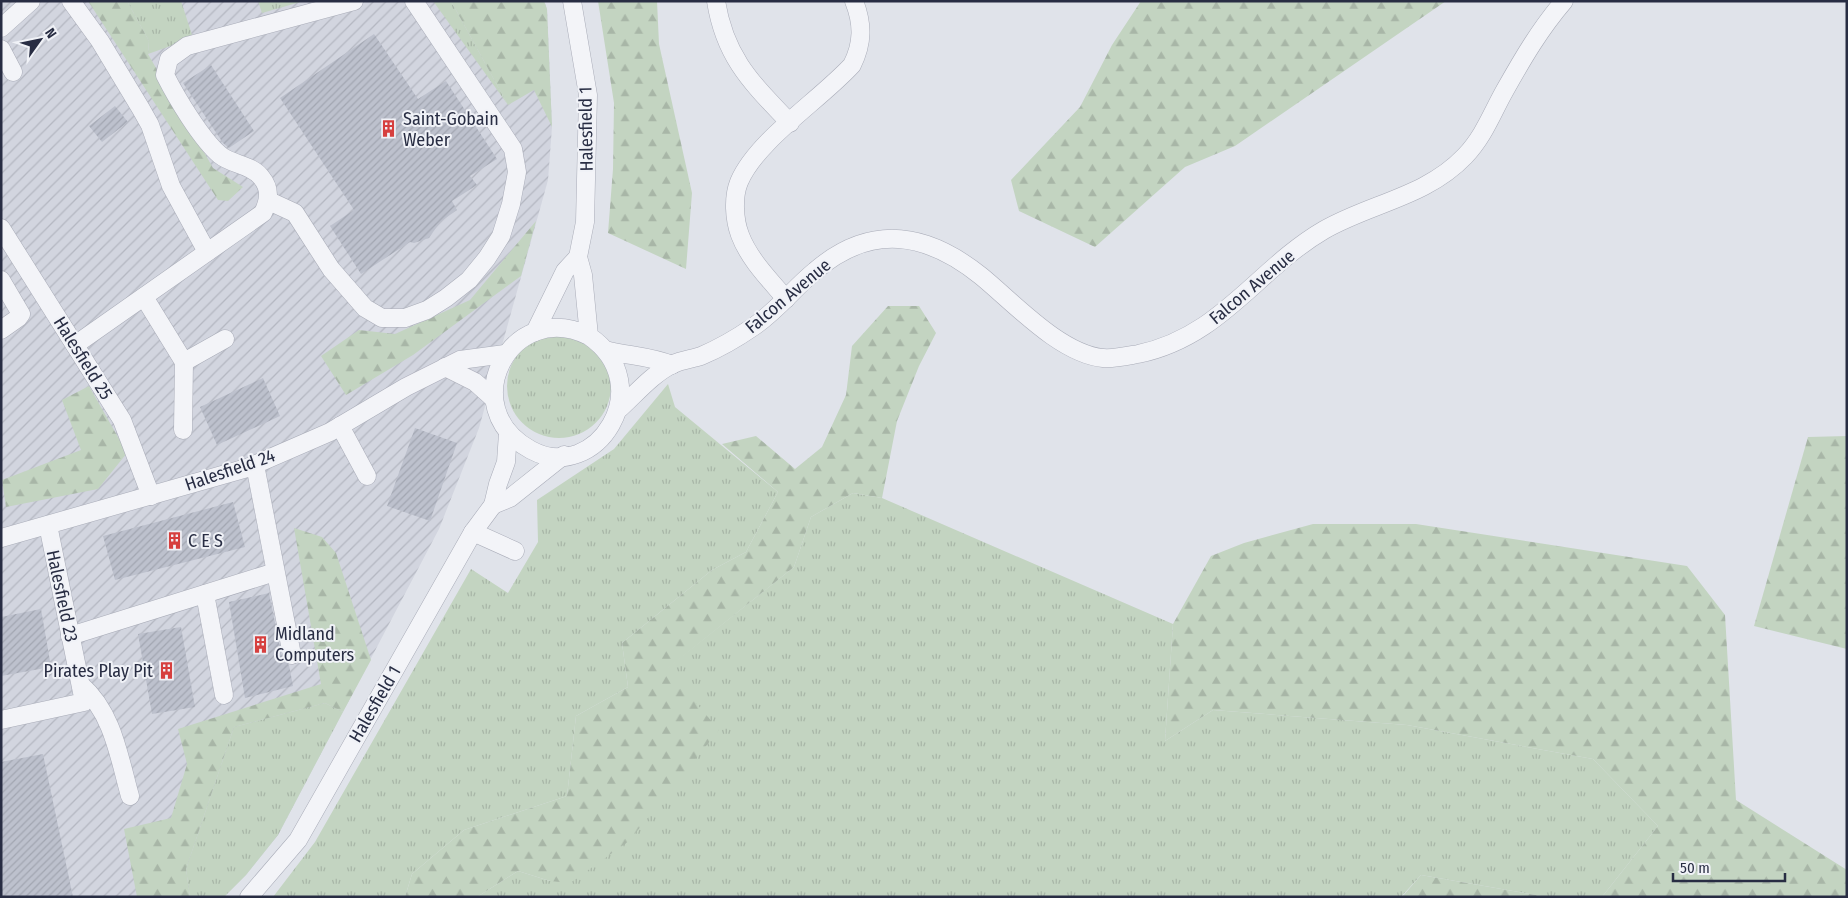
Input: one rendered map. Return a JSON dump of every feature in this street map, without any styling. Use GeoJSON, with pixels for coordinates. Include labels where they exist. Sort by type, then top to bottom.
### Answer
{"type":"FeatureCollection","features":[{"type":"Feature","properties":{"kind":"street"},"geometry":{"type":"LineString","coordinates":[[1,28],[31,1]]}},
{"type":"Feature","properties":{"kind":"street"},"geometry":{"type":"LineString","coordinates":[[71,1],[100,41],[150,125],[175,194],[207,252]]}},
{"type":"Feature","properties":{"kind":"street"},"geometry":{"type":"LineString","coordinates":[[75,346],[263,213],[269,201],[268,189],[261,177],[250,168],[222,156],[208,142],[165,75],[165,68],[169,59],[176,52],[188,46],[354,1]]}},
{"type":"Feature","properties":{"kind":"street"},"geometry":{"type":"LineString","coordinates":[[269,201],[295,213],[331,269],[365,308],[382,318],[405,318],[427,310],[469,280],[487,258],[501,236],[510,204],[517,172],[512,149],[414,1]]}},
{"type":"Feature","properties":{"kind":"street","name":"Halesfield 1"},"geometry":{"type":"LineString","coordinates":[[572,1],[588,95],[585,222],[578,257],[589,336]]}},
{"type":"Feature","properties":{"kind":"street"},"geometry":{"type":"LineString","coordinates":[[716,1],[720,24],[731,53],[763,95],[790,123]]}},
{"type":"Feature","properties":{"kind":"street"},"geometry":{"type":"LineString","coordinates":[[786,299],[750,255],[740,234],[735,201],[738,183],[748,167],[790,123],[852,65],[858,52],[861,30],[854,1]]}},
{"type":"Feature","properties":{"kind":"street","name":"Falcon Avenue"},"geometry":{"type":"LineString","coordinates":[[618,410],[650,380],[672,365],[701,356],[733,340],[769,315],[817,268],[855,245],[883,239],[911,239],[954,256],[1047,331],[1080,352],[1100,358],[1112,358],[1161,348],[1188,336],[1223,314],[1293,251],[1325,230],[1363,212],[1413,193],[1452,169],[1473,147],[1486,129],[1533,41],[1564,1]]}},
{"type":"Feature","properties":{"kind":"street"},"geometry":{"type":"LineString","coordinates":[[1,49],[12,72]]}},
{"type":"Feature","properties":{"kind":"street","name":"Halesfield 25"},"geometry":{"type":"LineString","coordinates":[[1,228],[122,420],[151,496]]}},
{"type":"Feature","properties":{"kind":"street","name":"Halesfield 1"},"geometry":{"type":"LineString","coordinates":[[534,332],[565,271],[578,257]]}},
{"type":"Feature","properties":{"kind":"street"},"geometry":{"type":"LineString","coordinates":[[1,280],[21,314],[1,330]]}},
{"type":"Feature","properties":{"kind":"street"},"geometry":{"type":"LineString","coordinates":[[144,297],[184,362],[183,430]]}},
{"type":"Feature","properties":{"kind":"street","name":"Halesfield 1"},"geometry":{"type":"LineString","coordinates":[[562,328],[589,336],[612,358],[619,378],[621,399],[609,429],[594,444],[575,453],[548,455],[533,451],[508,433],[498,417],[494,399],[497,371],[505,354],[518,341],[534,332],[562,328]]}},
{"type":"Feature","properties":{"kind":"street"},"geometry":{"type":"LineString","coordinates":[[184,362],[225,339]]}},
{"type":"Feature","properties":{"kind":"street"},"geometry":{"type":"LineString","coordinates":[[605,350],[632,357],[654,357],[672,365]]}},
{"type":"Feature","properties":{"kind":"street","name":"Halesfield 24"},"geometry":{"type":"LineString","coordinates":[[1,538],[255,465],[330,432],[406,387],[460,360],[505,354]]}},
{"type":"Feature","properties":{"kind":"street"},"geometry":{"type":"LineString","coordinates":[[445,367],[475,382],[494,399]]}},
{"type":"Feature","properties":{"kind":"street"},"geometry":{"type":"LineString","coordinates":[[340,426],[367,476]]}},
{"type":"Feature","properties":{"kind":"street","name":"Halesfield 1"},"geometry":{"type":"LineString","coordinates":[[249,897],[298,840],[473,532],[493,505],[506,462],[508,433]]}},
{"type":"Feature","properties":{"kind":"street","name":"Halesfield 1"},"geometry":{"type":"LineString","coordinates":[[493,505],[510,498],[564,455]]}},
{"type":"Feature","properties":{"kind":"street"},"geometry":{"type":"LineString","coordinates":[[255,465],[292,655]]}},
{"type":"Feature","properties":{"kind":"street","name":"Halesfield 23"},"geometry":{"type":"LineString","coordinates":[[1,720],[84,702],[48,525]]}},
{"type":"Feature","properties":{"kind":"street"},"geometry":{"type":"LineString","coordinates":[[473,532],[515,551]]}},
{"type":"Feature","properties":{"kind":"street"},"geometry":{"type":"LineString","coordinates":[[70,636],[275,572]]}},
{"type":"Feature","properties":{"kind":"street"},"geometry":{"type":"LineString","coordinates":[[205,594],[224,695]]}},
{"type":"Feature","properties":{"kind":"street"},"geometry":{"type":"LineString","coordinates":[[80,685],[92,694],[104,712],[130,796]]}},
{"type":"Feature","properties":{"kind":"shaded area"},"geometry":{"type":"Polygon","coordinates":[[[1,1],[544,1],[547,9],[552,127],[548,180],[479,428],[439,529],[278,835],[246,875],[224,897],[1,897],[1,1]]]}},
{"type":"Feature","properties":{"kind":"green space"},"geometry":{"type":"Polygon","coordinates":[[[88,1],[127,1],[149,41],[148,54],[213,168],[243,187],[228,201],[218,200],[88,1]]]}},
{"type":"Feature","properties":{"kind":"green space"},"geometry":{"type":"Polygon","coordinates":[[[127,1],[181,1],[193,38],[148,54],[149,41],[127,1]]]}},
{"type":"Feature","properties":{"kind":"green space"},"geometry":{"type":"Polygon","coordinates":[[[258,1],[304,1],[262,13],[258,1]]]}},
{"type":"Feature","properties":{"kind":"green space"},"geometry":{"type":"Polygon","coordinates":[[[433,1],[451,1],[508,105],[433,1]]]}},
{"type":"Feature","properties":{"kind":"green space"},"geometry":{"type":"Polygon","coordinates":[[[451,1],[544,1],[547,9],[552,127],[534,90],[508,105],[451,1]]]}},
{"type":"Feature","properties":{"kind":"green space"},"geometry":{"type":"Polygon","coordinates":[[[598,1],[657,1],[659,44],[692,193],[686,269],[608,233],[613,169],[614,103],[598,1]]]}},
{"type":"Feature","properties":{"kind":"green space"},"geometry":{"type":"Polygon","coordinates":[[[1141,1],[1446,1],[1235,146],[1185,167],[1095,247],[1019,211],[1011,180],[1080,107],[1112,45],[1141,1]]]}},
{"type":"Feature","properties":{"kind":"green space"},"geometry":{"type":"Polygon","coordinates":[[[536,221],[521,276],[413,355],[346,395],[321,356],[359,330],[395,334],[470,300],[536,221]]]}},
{"type":"Feature","properties":{"kind":"green space"},"geometry":{"type":"Polygon","coordinates":[[[888,306],[919,306],[936,333],[919,366],[897,421],[882,498],[853,493],[811,517],[794,567],[667,669],[719,730],[629,841],[570,883],[550,881],[518,871],[477,897],[405,897],[412,874],[464,830],[567,796],[576,716],[628,687],[622,643],[712,570],[746,552],[778,492],[722,444],[756,436],[795,469],[822,447],[846,395],[852,346],[888,306]]]}},
{"type":"Feature","properties":{"kind":"green space"},"geometry":{"type":"Polygon","coordinates":[[[559,334],[579,338],[596,349],[607,366],[611,386],[607,406],[596,423],[579,434],[559,438],[539,434],[522,423],[511,406],[507,386],[511,366],[522,349],[539,338],[559,334]]]}},
{"type":"Feature","properties":{"kind":"green space"},"geometry":{"type":"Polygon","coordinates":[[[668,384],[675,407],[778,492],[746,552],[712,570],[622,643],[628,687],[576,716],[567,796],[464,830],[412,874],[405,897],[273,897],[315,842],[471,569],[508,593],[538,542],[537,500],[614,449],[668,384]]]}},
{"type":"Feature","properties":{"kind":"green space"},"geometry":{"type":"Polygon","coordinates":[[[89,386],[127,453],[98,489],[6,507],[2,480],[81,450],[62,400],[89,386]]]}},
{"type":"Feature","properties":{"kind":"green space"},"geometry":{"type":"Polygon","coordinates":[[[1847,436],[1847,649],[1754,626],[1808,437],[1847,436]]]}},
{"type":"Feature","properties":{"kind":"green space"},"geometry":{"type":"Polygon","coordinates":[[[853,493],[882,498],[1173,624],[1165,741],[1213,710],[1407,725],[1593,759],[1658,826],[1602,897],[1547,897],[1421,875],[1401,897],[477,897],[518,871],[550,881],[666,669],[794,567],[811,517],[853,493]]]}},
{"type":"Feature","properties":{"kind":"green space"},"geometry":{"type":"Polygon","coordinates":[[[1313,524],[1416,524],[1687,566],[1725,615],[1736,800],[1847,870],[1847,897],[1602,897],[1658,826],[1593,759],[1407,725],[1213,710],[1165,741],[1173,624],[1211,556],[1244,543],[1313,524]]]}},
{"type":"Feature","properties":{"kind":"green space"},"geometry":{"type":"Polygon","coordinates":[[[294,528],[322,537],[336,553],[371,660],[343,712],[325,703],[234,727],[186,869],[190,897],[137,897],[124,829],[171,818],[187,764],[178,729],[321,684],[294,528]]]}},
{"type":"Feature","properties":{"kind":"green space"},"geometry":{"type":"Polygon","coordinates":[[[325,703],[343,712],[278,835],[246,875],[224,897],[190,897],[186,869],[234,727],[325,703]]]}},
{"type":"Feature","properties":{"kind":"green space"},"geometry":{"type":"Polygon","coordinates":[[[1421,875],[1547,897],[1402,897],[1421,875]]]}},
{"type":"Feature","properties":{"kind":"building","name":"Saint-Gobain Weber"},"geometry":{"type":"Polygon","coordinates":[[[374,34],[418,99],[446,81],[497,159],[470,176],[477,185],[452,201],[457,210],[440,222],[429,238],[414,243],[410,242],[361,274],[330,226],[354,210],[280,98],[374,34]]]}},
{"type":"Feature","properties":{"kind":"building"},"geometry":{"type":"Polygon","coordinates":[[[211,65],[254,131],[229,148],[223,143],[183,83],[211,65]]]}},
{"type":"Feature","properties":{"kind":"building"},"geometry":{"type":"Polygon","coordinates":[[[115,106],[128,122],[102,142],[89,126],[115,106]]]}},
{"type":"Feature","properties":{"kind":"building"},"geometry":{"type":"Polygon","coordinates":[[[263,378],[280,416],[217,445],[200,407],[263,378]]]}},
{"type":"Feature","properties":{"kind":"building"},"geometry":{"type":"Polygon","coordinates":[[[415,428],[457,443],[430,521],[387,506],[415,428]]]}},
{"type":"Feature","properties":{"kind":"building","name":"C E S"},"geometry":{"type":"Polygon","coordinates":[[[233,502],[245,547],[115,580],[103,536],[233,502]]]}},
{"type":"Feature","properties":{"kind":"building","name":"Midland Computers"},"geometry":{"type":"Polygon","coordinates":[[[269,593],[282,657],[289,665],[293,686],[245,698],[229,602],[269,593]]]}},
{"type":"Feature","properties":{"kind":"building"},"geometry":{"type":"Polygon","coordinates":[[[41,609],[51,667],[1,676],[1,617],[41,609]]]}},
{"type":"Feature","properties":{"kind":"building","name":"Pirates Play Pit"},"geometry":{"type":"Polygon","coordinates":[[[181,627],[195,707],[152,714],[138,634],[181,627]]]}},
{"type":"Feature","properties":{"kind":"building"},"geometry":{"type":"Polygon","coordinates":[[[43,754],[73,897],[1,897],[1,762],[43,754]]]}},
{"type":"Feature","properties":{"kind":"place","name":"Saint-Gobain Weber"},"geometry":{"type":"Point","coordinates":[389,129]}},
{"type":"Feature","properties":{"kind":"place","name":"C E S"},"geometry":{"type":"Point","coordinates":[174,541]}},
{"type":"Feature","properties":{"kind":"place","name":"Midland Computers"},"geometry":{"type":"Point","coordinates":[261,644]}},
{"type":"Feature","properties":{"kind":"place","name":"Pirates Play Pit"},"geometry":{"type":"Point","coordinates":[167,671]}}]}
